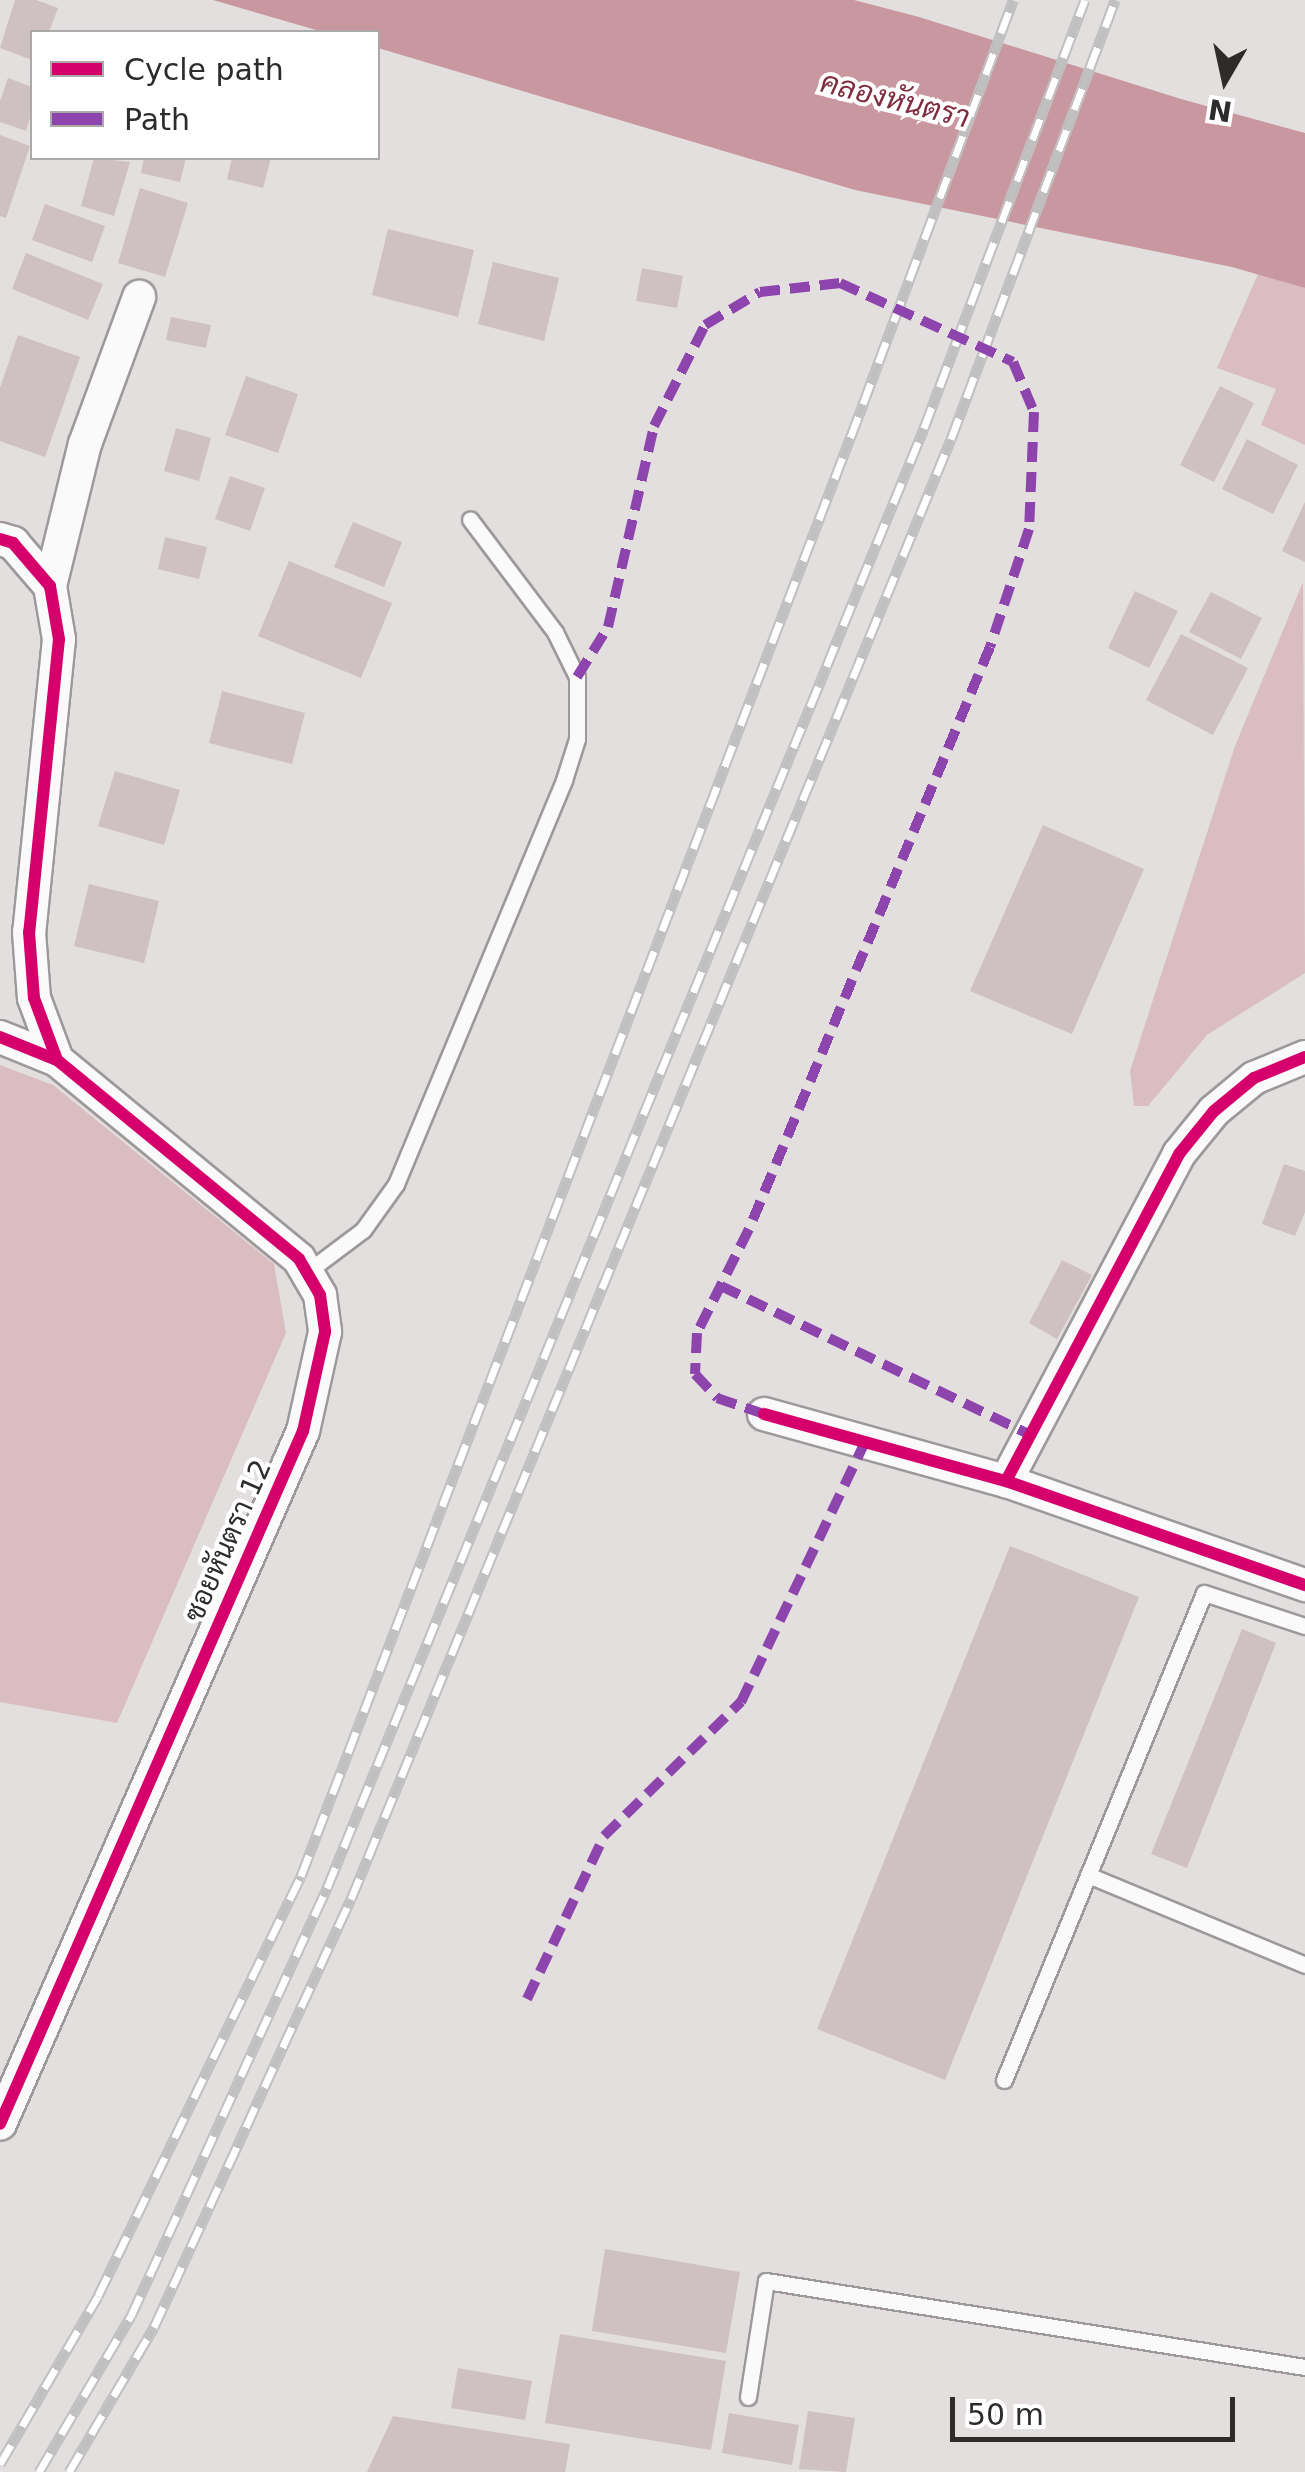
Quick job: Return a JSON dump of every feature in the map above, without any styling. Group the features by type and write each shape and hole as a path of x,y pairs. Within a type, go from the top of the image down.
{"street":[{"path":"57,1060 34,998 29,932 59,639 50,586 85,444 138,296"},
{"path":"0,539 13,542 50,586"},
{"path":"0,1037 57,1060"},
{"path":"1006,1482 1180,1154 1214,1111 1254,1078 1305,1058"},
{"name":"ซอยหันตรา 12","path":"0,2124 303,1431 325,1332 320,1295 299,1259 57,1060"},
{"path":"764,1414 1006,1482 1305,1585"}],"lane":[{"path":"307,1272 363,1230 396,1184 564,780 577,738 577,677 555,632 470,518"},
{"path":"1004,2080 1204,1593 1305,1626"},
{"path":"1088,1875 1305,1965"},
{"path":"748,2397 766,2280 1305,2367"}],"shaded area":[{"path":"1258,274 1305,288 1305,445 1261,425 1276,389 1217,368"},
{"path":"1303,582 1305,973 1207,1035 1148,1106 1134,1106 1130,1071 1235,746"},
{"path":"0,1065 53,1085 274,1264 286,1333 117,1723 0,1702"}],"water":[{"name":"คลองหันตรา","path":"213,0 854,0 1305,133 1305,288 1232,267 855,190 380,49 380,30 316,30"}],"building":[{"path":"15,0 36,0 58,8 50,30 30,30 30,59 0,48"},
{"path":"8,78 30,86 26,131 0,122 0,101"},
{"path":"0,135 30,146 6,218 0,216"},
{"path":"93,160 130,162 114,216 81,206"},
{"path":"144,160 186,160 180,182 141,173"},
{"path":"232,160 270,160 263,188 227,179"},
{"path":"140,188 188,203 165,277 118,263"},
{"path":"45,204 105,226 92,262 32,240"},
{"path":"388,229 474,250 458,317 372,295"},
{"path":"26,253 103,284 88,320 12,289"},
{"path":"493,262 559,278 544,341 478,324"},
{"path":"642,268 683,276 677,308 636,301"},
{"path":"171,317 211,325 206,348 166,340"},
{"path":"18,335 80,357 45,457 0,441 0,388"},
{"path":"246,376 298,394 278,453 225,435"},
{"path":"1220,386 1254,403 1214,482 1180,465"},
{"path":"176,428 211,438 199,481 164,471"},
{"path":"1247,439 1298,465 1273,514 1222,489"},
{"path":"230,476 265,488 250,531 215,519"},
{"path":"1305,502 1305,562 1282,551"},
{"path":"353,522 402,542 384,587 334,567"},
{"path":"165,537 207,547 199,579 158,569"},
{"path":"289,561 392,603 361,678 258,636"},
{"path":"1135,591 1178,611 1149,668 1108,648"},
{"path":"1211,592 1262,618 1241,659 1189,632"},
{"path":"1181,634 1248,668 1213,735 1146,700"},
{"path":"222,691 305,713 292,764 209,743"},
{"path":"115,771 180,790 164,845 98,826"},
{"path":"1043,825 1144,869 1072,1034 970,991"},
{"path":"89,884 159,901 144,963 74,946"},
{"path":"1284,1164 1305,1171 1305,1212 1295,1236 1262,1224"},
{"path":"1062,1260 1092,1275 1057,1339 1029,1323"},
{"path":"1010,1546 1139,1597 945,2080 817,2029"},
{"path":"1242,1629 1276,1643 1187,1868 1151,1854"},
{"path":"605,2249 740,2272 726,2353 592,2331"},
{"path":"560,2334 726,2361 711,2450 545,2423"},
{"path":"458,2368 532,2381 525,2420 451,2408"},
{"path":"808,2411 855,2418 846,2472 799,2469"},
{"path":"729,2413 799,2425 792,2465 722,2453"},
{"path":"393,2416 570,2444 565,2472 367,2472"}],"railway":[{"path":"0,2464 98,2296 301,1876 863,404 1013,0"},
{"path":"39,2472 131,2316 327,1888 924,428 1085,0"},
{"path":"69,2472 154,2327 351,1899 951,439 1115,0"}],"marked path":[{"path":"577,677 608,627 654,426 705,325 760,292 840,283 1013,362 1034,412 1029,529 990,647 749,1229 697,1333 695,1374 717,1398 764,1414"},
{"path":"721,1286 1030,1435"},
{"path":"527,1999 604,1836 741,1702 865,1442"}],"cycle path":[{"path":"0,539 13,543 50,586 59,639 29,932 34,998 57,1060"},
{"path":"0,1037 57,1060 299,1259 320,1295 325,1332 303,1431 0,2124"},
{"path":"1006,1481 1179,1154 1214,1111 1254,1078 1305,1057"},
{"path":"764,1414 1006,1481 1305,1585"}]}
